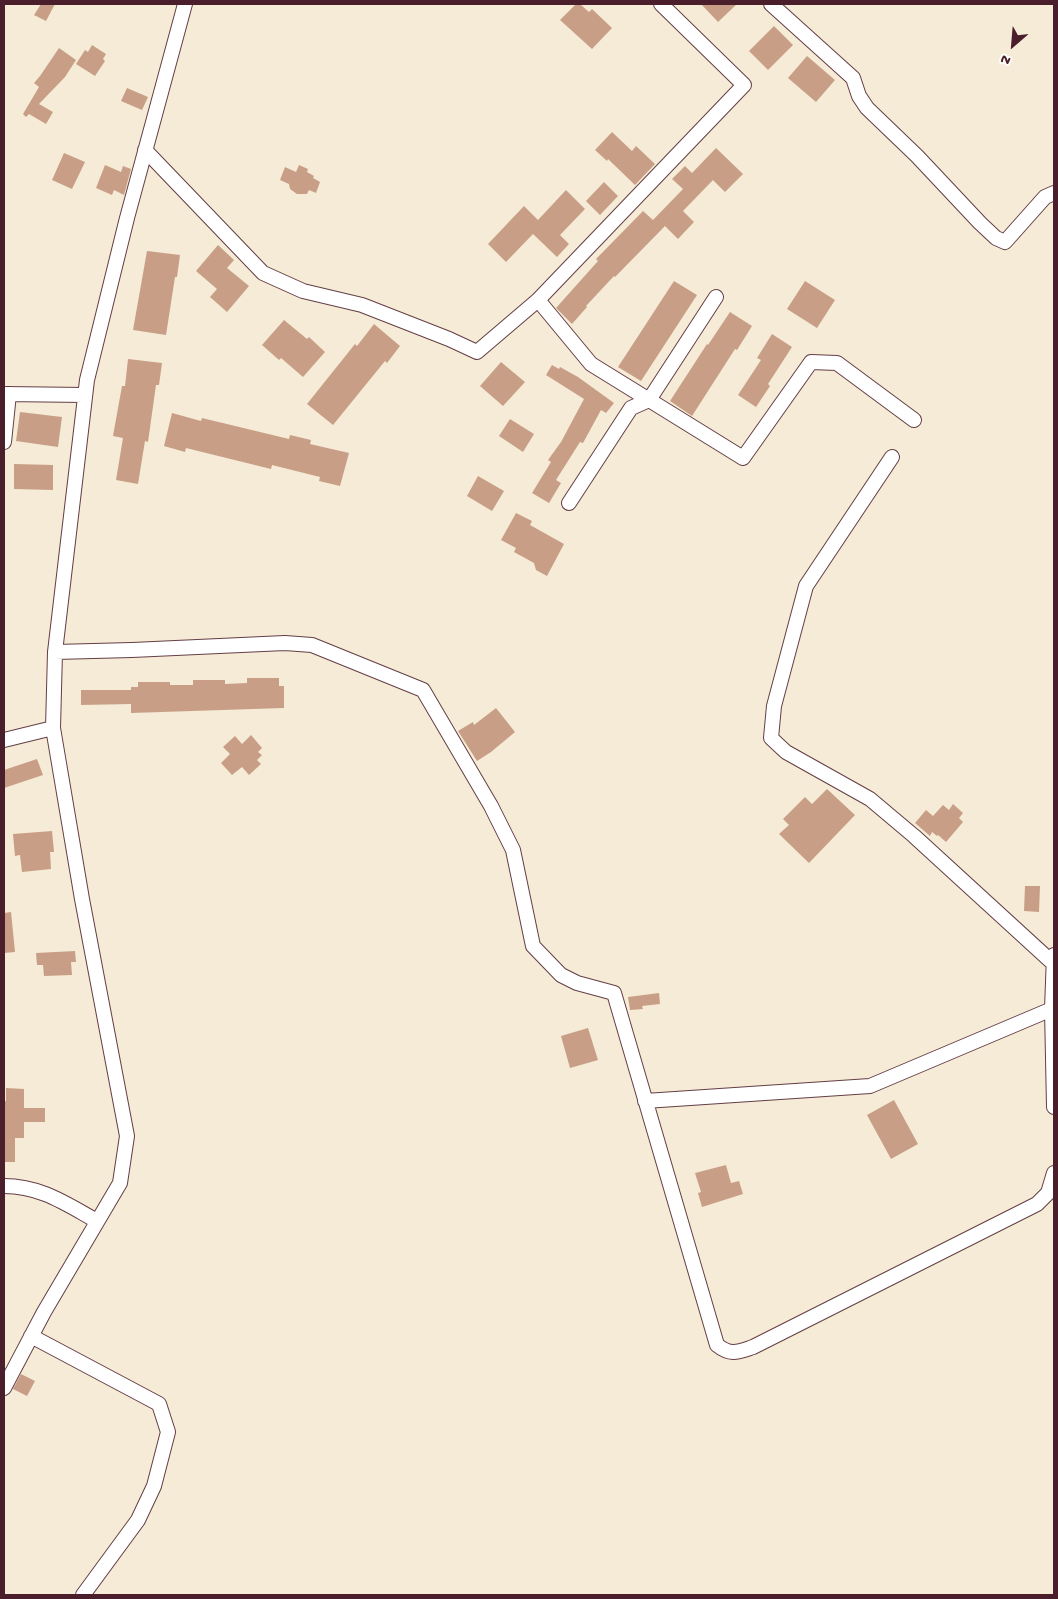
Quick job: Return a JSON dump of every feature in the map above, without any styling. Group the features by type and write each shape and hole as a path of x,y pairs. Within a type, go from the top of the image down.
{"street":[{"path":"4,1388 31,1336 120,1183 127,1136 82,899 53,728 55,652 85,395 127,218 185,4"},
{"path":"145,150 263,274 303,291 362,305 477,352 538,300 744,85 661,4"},
{"path":"771,4 853,78 859,96 867,108 917,156 996,238 1005,242 1045,197 1054,193"},
{"path":"569,503 631,408 649,400 716,297"},
{"path":"538,300 591,364 743,458 811,362 836,363 914,420"},
{"path":"4,442 6,394 85,395"},
{"path":"892,457 806,586 774,706 771,738 786,752 870,799 914,836 1054,964"},
{"path":"55,652 285,644 312,645 423,690 491,806 513,850 533,946 561,975 577,983 614,993 717,1345 724,1351 737,1353 753,1347 1037,1204 1048,1193 1054,1173"},
{"path":"4,740 53,728"},
{"path":"1054,952 1052,1009 1054,1107"},
{"path":"645,1101 870,1086 1052,1009"},
{"path":"4,1186 21,1186 48,1194 97,1221"},
{"path":"31,1336 160,1404 168,1432 154,1486 138,1520 84,1595"}],"building":[{"path":"41,4 55,4 46,21 34,15"},
{"path":"576,4 580,4 589,12 592,9 612,28 592,49 560,20"},
{"path":"701,4 737,4 718,22"},
{"path":"774,26 793,45 768,70 749,51"},
{"path":"92,45 106,54 103,59 105,61 95,76 76,64 85,50 88,52"},
{"path":"59,48 76,60 65,77 39,104 53,112 46,124 29,114 26,117 23,114 39,87 34,83"},
{"path":"807,56 835,80 816,102 788,78"},
{"path":"127,88 148,97 142,110 121,101"},
{"path":"612,132 632,151 636,146 655,164 635,185 608,159 607,161 595,150"},
{"path":"716,148 743,174 725,192 713,180 683,211 694,222 678,239 665,226 614,276 572,324 556,308 598,261 596,259 643,211 653,220 683,189 672,179 685,166 692,173"},
{"path":"64,153 85,162 72,189 52,180"},
{"path":"105,165 121,172 123,166 131,169 124,195 114,190 112,195 96,188"},
{"path":"299,165 308,169 307,172 320,182 316,193 309,190 307,194 297,194 290,189 289,184 280,180 285,167 296,172"},
{"path":"604,182 618,196 600,215 586,201"},
{"path":"566,190 585,209 560,235 569,244 557,257 533,234 506,262 488,244 524,206 538,220"},
{"path":"218,245 234,260 227,268 249,286 227,312 210,297 217,289 196,271"},
{"path":"147,251 180,255 166,335 133,330"},
{"path":"674,281 697,295 641,381 618,367"},
{"path":"805,281 835,300 817,328 787,309"},
{"path":"730,312 752,326 692,416 670,401"},
{"path":"284,320 307,339 309,337 325,352 303,377 262,345"},
{"path":"374,324 400,346 387,363 385,361 333,425 307,404 355,344 357,346"},
{"path":"772,334 792,347 768,384 770,386 756,407 738,395 761,360 757,358"},
{"path":"128,359 162,363 159,385 156,385 148,442 145,441 138,484 116,480 123,438 113,436 122,386 125,386"},
{"path":"501,362 525,382 503,406 480,386"},
{"path":"552,365 559,369 560,367 578,377 614,403 606,413 601,410 583,443 580,442 556,480 561,483 549,503 532,493 551,462 548,460 561,442 584,399 546,375"},
{"path":"20,412 62,417 58,447 16,441"},
{"path":"172,413 201,421 202,418 289,439 290,435 311,440 310,444 349,453 340,486 319,481 320,477 272,465 271,469 186,448 185,452 164,446"},
{"path":"510,419 534,434 523,452 499,436"},
{"path":"14,464 53,465 53,490 14,489"},
{"path":"478,476 504,491 492,511 467,496"},
{"path":"516,513 532,521 530,525 564,544 547,576 536,570 534,563 514,552 516,548 501,540"},
{"path":"247,678 279,678 279,686 284,686 284,708 131,713 131,704 81,705 81,690 131,690 131,687 138,687 138,682 170,682 170,685 193,685 193,680 225,680 225,684 247,683"},
{"path":"496,708 515,732 477,761 458,731 473,722 474,725"},
{"path":"251,735 262,748 258,752 262,755 257,760 261,764 249,775 242,767 232,775 221,763 230,754 223,747 235,736 242,744"},
{"path":"37,759 43,775 4,788 4,770"},
{"path":"827,789 855,815 809,863 779,834 789,825 783,819 805,797 812,804"},
{"path":"953,804 963,813 959,818 963,822 946,842 932,832 930,836 915,823 926,810 933,816 943,805 949,810"},
{"path":"52,831 54,852 50,852 51,869 22,872 20,855 15,856 13,834"},
{"path":"1025,886 1040,886 1039,912 1024,911"},
{"path":"11,912 15,952 4,953 4,913"},
{"path":"75,951 76,962 71,962 72,975 44,976 43,965 37,965 36,953"},
{"path":"659,993 660,1004 642,1006 643,1009 630,1010 628,997"},
{"path":"588,1028 598,1060 570,1068 561,1036"},
{"path":"6,1088 24,1089 24,1108 45,1108 45,1122 24,1122 24,1138 15,1138 15,1162 4,1162 4,1101 6,1101"},
{"path":"894,1100 918,1144 891,1159 867,1115"},
{"path":"726,1165 731,1183 739,1181 743,1194 702,1207 698,1193 701,1192 695,1173"},
{"path":"21,1374 35,1381 27,1396 13,1389"}]}
